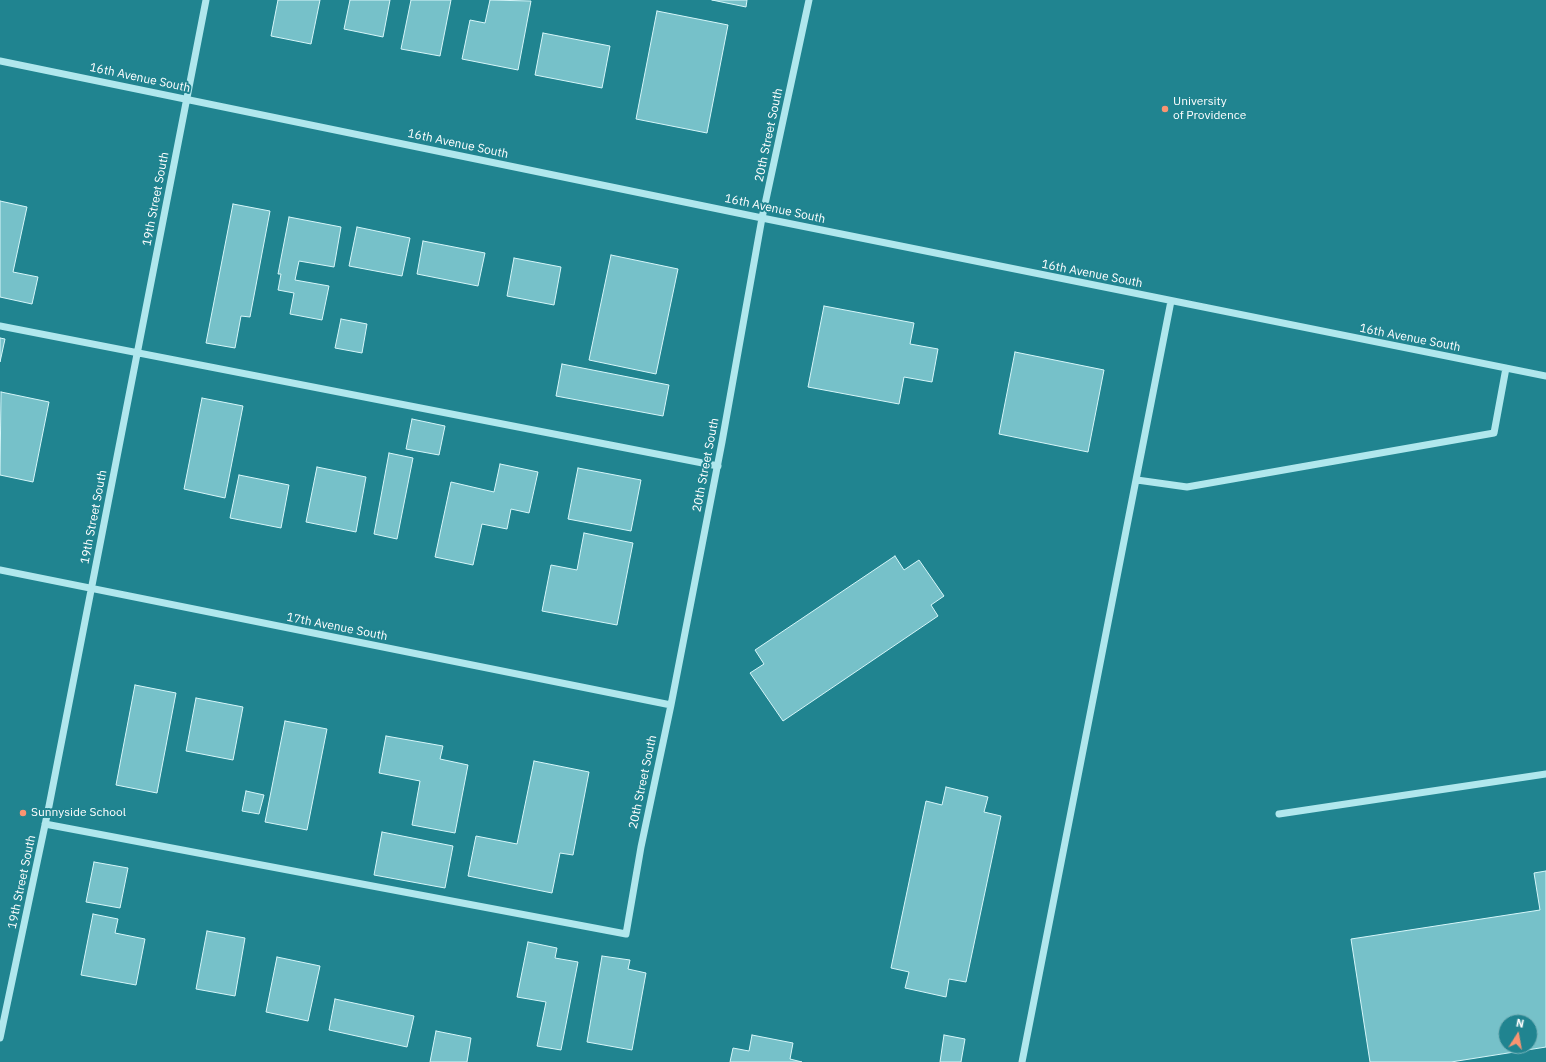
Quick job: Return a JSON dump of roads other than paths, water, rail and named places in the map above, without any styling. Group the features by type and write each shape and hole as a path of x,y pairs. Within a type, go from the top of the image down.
{"street":[{"name":"19th Street South","path":"0,1038 45,824 206,0"},
{"name":"20th Street South","path":"45,824 626,934 641,847 671,705 718,466 762,218 809,0"},
{"name":"16th Avenue South","path":"0,61 762,218 1546,376"},
{"path":"1022,1062 1171,301"},
{"path":"0,326 718,466"},
{"path":"1136,480 1187,487 1494,433 1506,368"},
{"name":"17th Avenue South","path":"0,570 671,705"},
{"path":"1279,814 1546,774"}],"place":[{"name":"University of Providence","path":"1165,109"},
{"name":"Sunnyside School","path":"23,813"}]}
